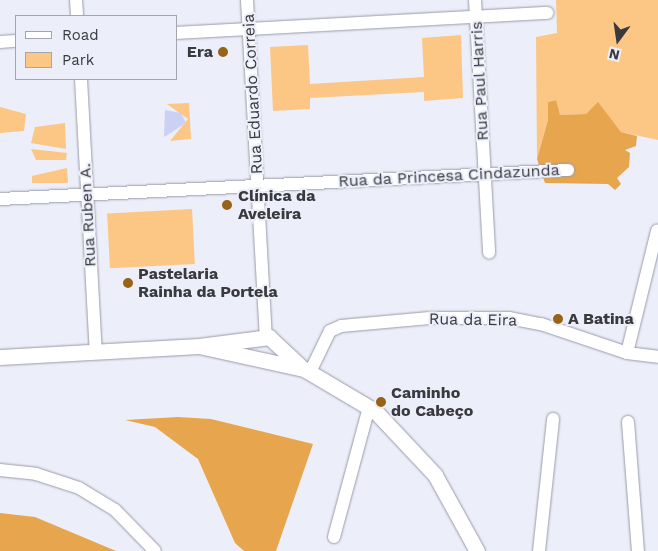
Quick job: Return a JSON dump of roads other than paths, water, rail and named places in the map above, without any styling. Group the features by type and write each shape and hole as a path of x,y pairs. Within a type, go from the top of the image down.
{"street":[{"path":"76,0 77,15"},
{"name":"Rua Eduardo Correia","path":"247,0 267,348"},
{"name":"Rua Paul Harris","path":"475,0 490,253"},
{"path":"178,33 548,13"},
{"path":"0,42 15,42"},
{"name":"Rua Ruben A.","path":"80,80 96,352"},
{"name":"Rua da Princesa Cindazunda","path":"0,199 568,170"},
{"path":"627,353 657,231"},
{"name":"Rua da Eira","path":"307,370 330,331 341,326 430,318 525,321 627,353 658,357"},
{"path":"0,357 199,346 267,348 369,407 435,475 477,551"},
{"path":"334,537 369,407"},
{"path":"539,551 554,419"},
{"path":"628,422 638,551"},
{"path":"0,470 36,474 79,488 115,510 155,551"}],"water":[{"path":"165,110 181,113 186,123 164,137"}],"place":[{"name":"Era","path":"223,52"},
{"name":"Clínica da Aveleira","path":"227,205"},
{"name":"Pastelaria Rainha da Portela","path":"128,283"},
{"name":"A Batina","path":"558,319"},
{"name":"Caminho do Cabeço","path":"381,402"}]}
